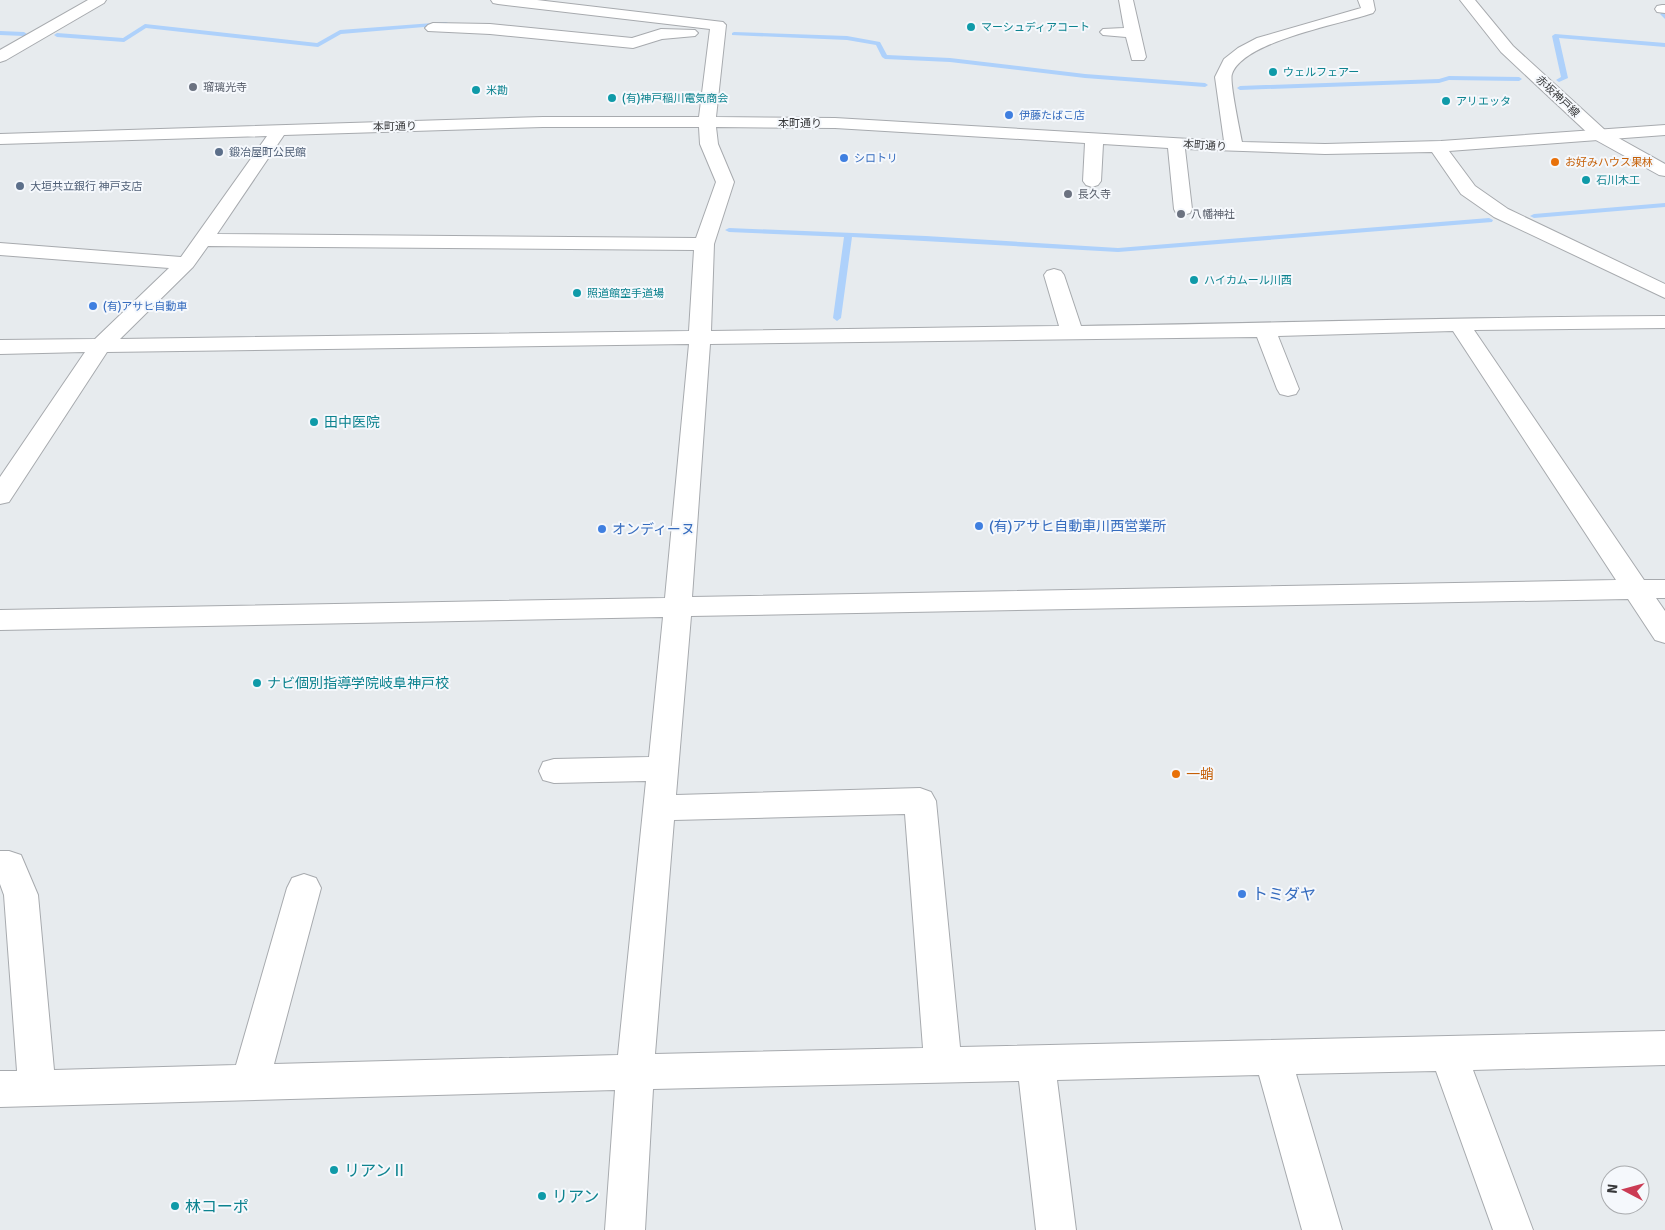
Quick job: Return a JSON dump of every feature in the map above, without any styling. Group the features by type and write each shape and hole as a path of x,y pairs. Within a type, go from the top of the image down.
{"street":[{"path":"0,57 99,0"},
{"path":"498,0 718,24 707,122 709,144 725,182 704,244 700,337 678,606 635,1072 625,1230"},
{"path":"628,15 643,0"},
{"path":"1126,0 1138,57"},
{"path":"1234,147 1223,75 1229,60 1252,45 1354,16 1368,10 1368,3 1365,0"},
{"name":"赤坂神戸線","path":"1467,0 1507,49 1600,135 1665,171"},
{"path":"433,28 490,29 633,43 661,34 716,33"},
{"path":"1108,32 1133,33"},
{"name":"本町通り","path":"0,139 543,122 707,122 845,124 1176,144 1325,149 1437,146 1665,130"},
{"path":"0,496 100,346 186,263 204,240 280,129"},
{"path":"1092,180 1094,139"},
{"path":"1176,144 1183,209"},
{"path":"1437,146 1468,190 1501,213 1665,292"},
{"path":"204,240 704,244"},
{"path":"0,249 186,263"},
{"path":"1054,275 1072,332"},
{"path":"0,347 1265,330 1459,324 1663,324"},
{"path":"1459,324 1665,634"},
{"path":"1265,330 1288,389"},
{"path":"0,620 405,614 678,606 1665,589"},
{"path":"554,771 663,769"},
{"path":"659,808 920,801 943,1064"},
{"path":"0,865 9,865 21,895 37,1089"},
{"path":"250,1082 304,888"},
{"path":"0,1089 943,1064 1665,1048"},
{"path":"1448,1053 1513,1230"},
{"path":"1273,1057 1322,1230"},
{"path":"1036,1063 1056,1230"}],"waterway":[{"path":"57,35 124,40 145,26 318,45 340,32 446,24"},
{"path":"0,33 24,34"},
{"path":"734,34 847,38 878,43 885,57 950,60 1085,76 1205,85"},
{"path":"1559,80 1565,78 1555,36 1665,45"},
{"path":"1240,88 1439,81 1449,78 1519,79"},
{"path":"1534,216 1665,205"},
{"path":"729,230 926,238 1118,250 1489,220"},
{"path":"837,318 848,235"}],"place":[{"name":"マーシュディアコート","path":"971,27"},
{"name":"ウェルフェアー","path":"1273,72"},
{"name":"瑠璃光寺","path":"193,87"},
{"name":"米勘","path":"476,90"},
{"name":"(有)神戸稲川電気商会","path":"612,98"},
{"name":"アリエッタ","path":"1446,101"},
{"name":"伊藤たばこ店","path":"1009,115"},
{"name":"鍛冶屋町公民館","path":"219,152"},
{"name":"シロトリ","path":"844,158"},
{"name":"お好みハウス果林","path":"1555,162"},
{"name":"石川木工","path":"1586,180"},
{"name":"大垣共立銀行 神戸支店","path":"20,186"},
{"name":"長久寺","path":"1068,194"},
{"name":"八幡神社","path":"1181,214"},
{"name":"ハイカムール川西","path":"1194,280"},
{"name":"照道館空手道場","path":"577,293"},
{"name":"(有)アサヒ自動車","path":"93,306"},
{"name":"田中医院","path":"314,422"},
{"name":"(有)アサヒ自動車川西営業所","path":"979,526"},
{"name":"オンディーヌ","path":"602,529"},
{"name":"ナビ個別指導学院岐阜神戸校","path":"257,683"},
{"name":"一蛸","path":"1176,774"},
{"name":"トミダヤ","path":"1242,894"},
{"name":"リアンⅡ","path":"334,1170"},
{"name":"リアン","path":"542,1196"},
{"name":"林コーポ","path":"175,1206"}]}
